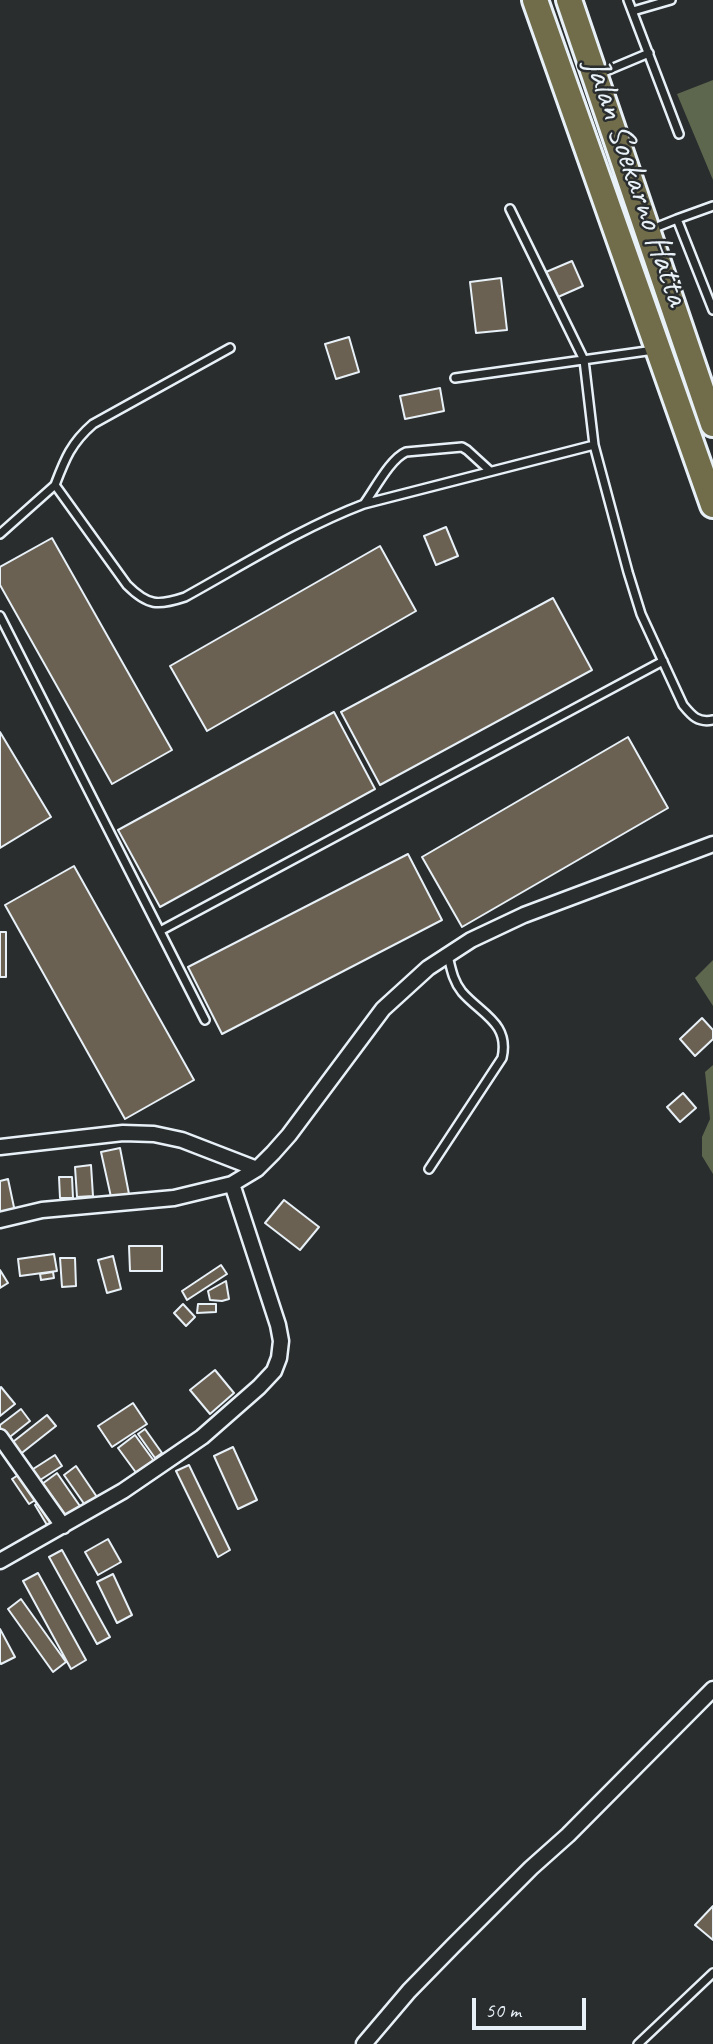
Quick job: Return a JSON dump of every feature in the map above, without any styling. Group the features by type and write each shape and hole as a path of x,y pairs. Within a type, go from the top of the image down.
{"highway":[{"name":"Jalan Soekarno Hatta","path":"535,0 713,505"},
{"name":"Jalan Soekarno Hatta","path":"569,0 713,424"}],"street":[{"path":"0,1220 43,1210 174,1198 232,1184 257,1169 289,1135 383,1009 428,968 471,940 524,915 709,848"},
{"path":"0,1147 123,1133 154,1134 182,1140 257,1169"},
{"path":"0,1561 123,1491 202,1437 274,1371 281,1341 278,1325 232,1184"},
{"path":"0,1437 63,1526"},
{"path":"365,2044 452,1947 713,1689"}],"lane":[{"path":"628,0 679,134"},
{"path":"633,12 671,0"},
{"path":"595,76 649,53"},
{"path":"648,230 713,206"},
{"path":"510,209 584,360 594,445 641,614 683,705 698,720 713,720"},
{"path":"677,219 713,310"},
{"path":"0,534 55,485 68,452 80,435 93,424 230,348"},
{"path":"455,378 658,349"},
{"path":"55,485 127,585 140,598 154,603 168,603 185,597 301,533 364,504 594,445"},
{"path":"364,504 402,453 462,447 490,471"},
{"path":"0,616 205,1020"},
{"path":"160,932 663,661"},
{"path":"429,1168 502,1058 504,1048 500,1030 456,984 447,955"},
{"path":"638,2044 713,1973"}],"green space":[{"path":"713,80 713,180 677,94"},
{"path":"713,960 713,1006 695,978"},
{"path":"713,1065 713,1174 702,1156 702,1137 710,1119 705,1072"}],"building":[{"path":"572,261 583,286 558,297 546,272"},
{"path":"501,278 507,330 476,333 470,282"},
{"path":"349,337 359,372 336,379 325,344"},
{"path":"440,388 444,411 405,419 400,396"},
{"path":"446,527 458,556 436,565 424,536"},
{"path":"52,538 172,750 112,784 0,585 0,567"},
{"path":"380,546 416,611 207,731 170,666"},
{"path":"553,598 592,670 380,785 341,712"},
{"path":"334,712 375,789 160,907 118,830"},
{"path":"0,732 51,817 0,848"},
{"path":"628,737 668,808 462,927 422,857"},
{"path":"408,854 442,920 222,1034 188,967"},
{"path":"74,866 194,1080 125,1119 5,905"},
{"path":"0,932 6,932 6,977 0,977"},
{"path":"702,1018 713,1030 713,1039 695,1056 680,1039"},
{"path":"683,1093 696,1108 680,1122 667,1107"},
{"path":"120,1148 129,1194 111,1197 101,1152"},
{"path":"91,1165 93,1196 77,1197 75,1167"},
{"path":"59,1177 72,1177 73,1198 60,1198"},
{"path":"8,1179 15,1212 0,1215 0,1181"},
{"path":"284,1200 319,1227 300,1250 265,1223"},
{"path":"129,1246 162,1246 162,1271 130,1271"},
{"path":"54,1254 57,1271 20,1276 18,1259"},
{"path":"113,1256 121,1289 107,1293 98,1260"},
{"path":"60,1258 75,1258 76,1286 62,1287"},
{"path":"221,1265 227,1274 187,1300 182,1291"},
{"path":"0,1270 8,1283 0,1288"},
{"path":"53,1272 54,1278 41,1280 40,1274"},
{"path":"226,1281 229,1299 210,1300 208,1291"},
{"path":"183,1304 195,1317 186,1326 174,1313"},
{"path":"198,1304 216,1304 216,1312 197,1313"},
{"path":"215,1370 234,1393 210,1414 190,1390"},
{"path":"0,1388 15,1404 0,1416"},
{"path":"133,1403 147,1424 112,1447 98,1426"},
{"path":"21,1409 30,1421 6,1440 0,1433 0,1425"},
{"path":"47,1415 56,1426 18,1456 9,1445"},
{"path":"145,1429 162,1453 155,1458 138,1434"},
{"path":"135,1435 154,1461 137,1474 118,1448"},
{"path":"233,1447 257,1500 238,1509 214,1456"},
{"path":"55,1455 62,1466 37,1482 30,1471"},
{"path":"189,1465 230,1550 218,1557 176,1471"},
{"path":"76,1466 99,1500 87,1508 64,1475"},
{"path":"23,1472 40,1497 29,1504 12,1479"},
{"path":"57,1473 82,1509 67,1520 42,1484"},
{"path":"42,1500 57,1526 50,1530 35,1505"},
{"path":"108,1539 121,1562 98,1575 85,1552"},
{"path":"62,1550 110,1637 97,1644 49,1557"},
{"path":"38,1573 86,1660 71,1669 23,1581"},
{"path":"113,1574 132,1615 117,1623 97,1582"},
{"path":"21,1599 66,1662 53,1672 8,1609"},
{"path":"0,1629 15,1657 1,1664 0,1662"},
{"path":"713,1906 713,1940 695,1925"}]}
